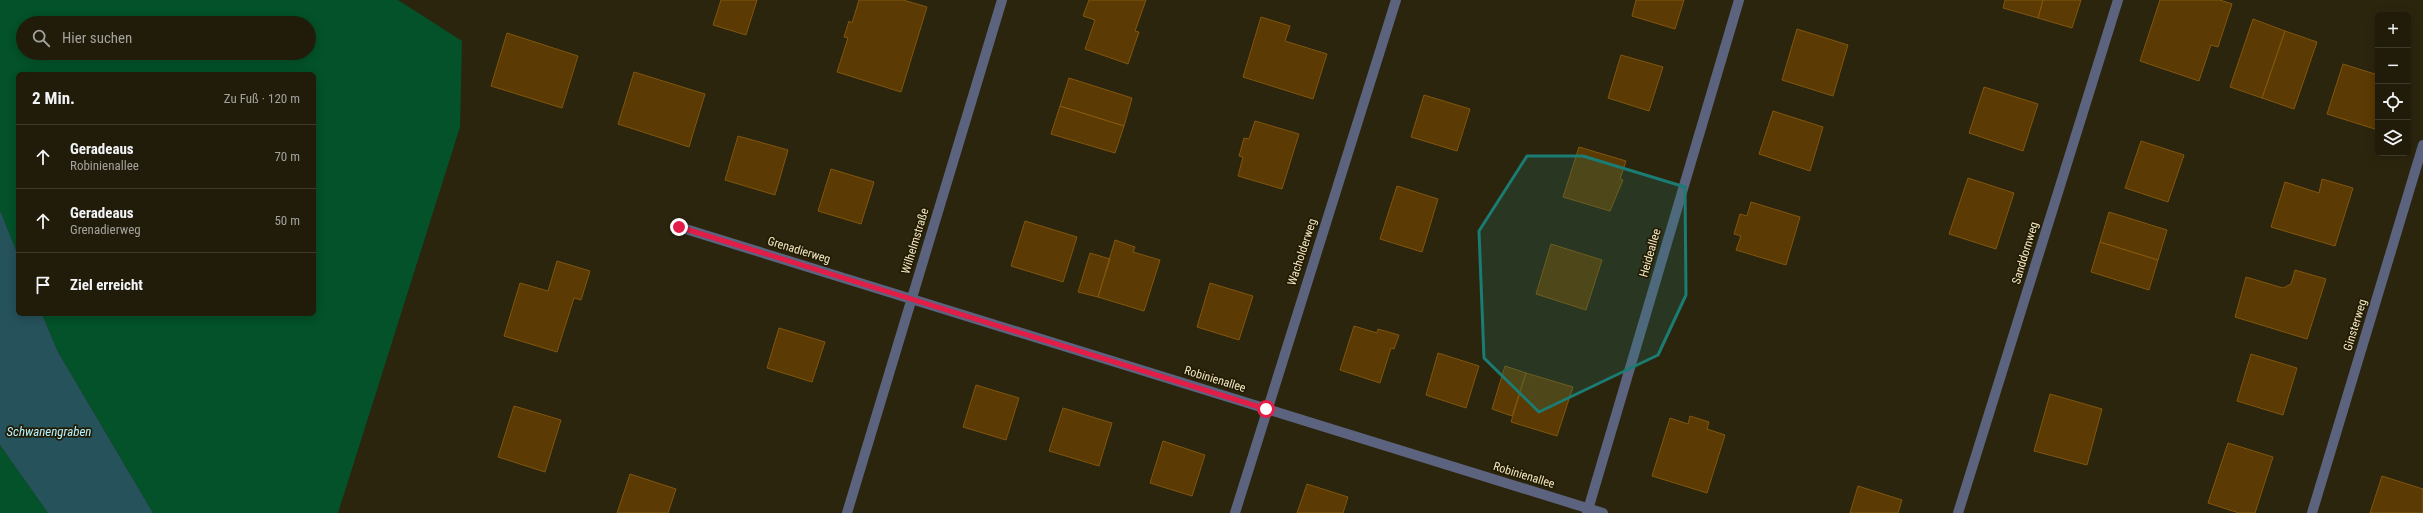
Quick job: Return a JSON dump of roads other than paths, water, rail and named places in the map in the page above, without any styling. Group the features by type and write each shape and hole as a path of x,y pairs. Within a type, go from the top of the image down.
{"street":[{"name":"Wilhelmstraße","path":"847,513 1002,0"},
{"name":"Wacholderweg","path":"1235,513 1266,409 1396,0"},
{"name":"Heideallee","path":"1588,511 1739,0"},
{"name":"Sanddornweg","path":"1958,513 2118,0"},
{"name":"Ginsterweg","path":"2312,513 2423,145"},
{"name":"Grenadierweg","path":"679,227 911,299"},
{"name":"Robinienallee","path":"911,299 1588,511 1602,513"}],"water":[{"name":"Schwanengraben","path":"0,210 16,250 16,316 43,316 58,352 153,513 48,513 0,445"}]}
